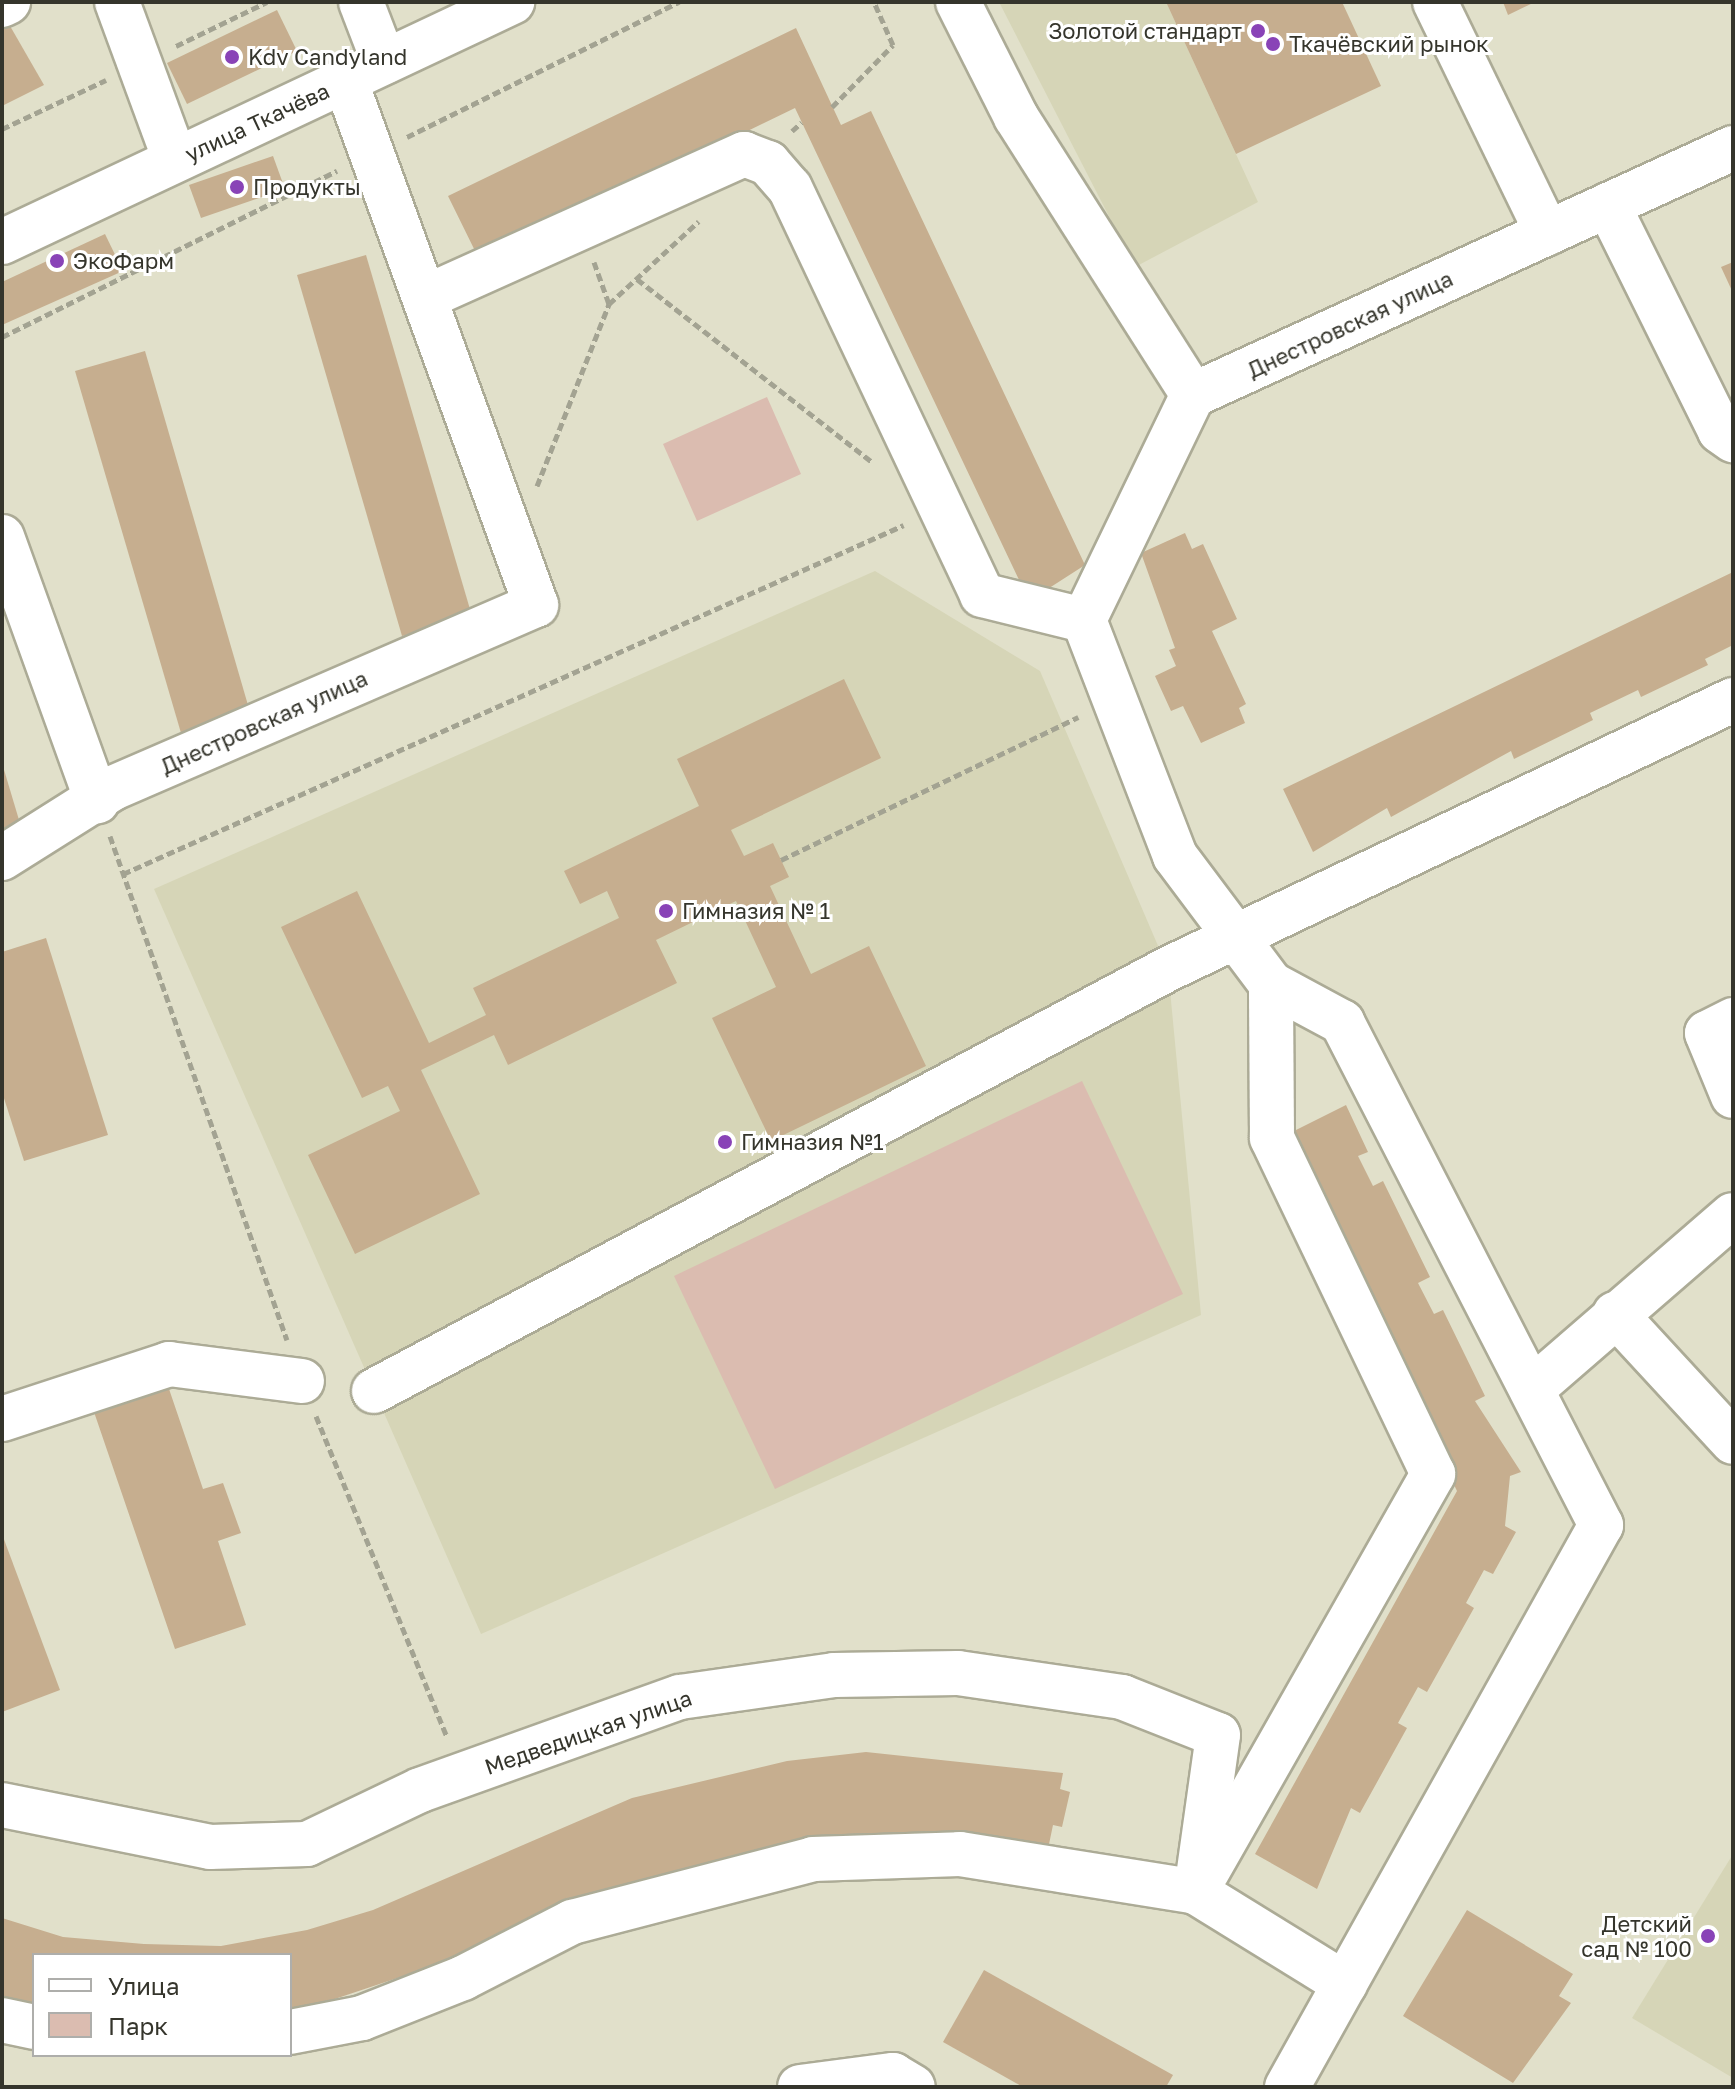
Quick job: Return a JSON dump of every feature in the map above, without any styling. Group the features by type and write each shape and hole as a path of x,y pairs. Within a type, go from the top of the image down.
{"street":[{"path":"2,5 8,2"},
{"path":"117,2 175,160"},
{"path":"361,2 384,62"},
{"name":"улица Ткачёва","path":"2,242 512,2"},
{"path":"958,2 1016,117 1193,395 1084,620 1175,856 1241,935 1271,984 1342,1022 1601,1525 1287,2087"},
{"path":"1435,2 1547,233"},
{"path":"345,80 514,543"},
{"name":"Днестровская улица","path":"1193,395 1733,148"},
{"path":"426,297 744,154 763,161 790,188 988,601 1084,620"},
{"path":"1608,205 1720,431 1733,440"},
{"path":"2,537 97,801"},
{"name":"Днестровская улица","path":"2,858 97,801 536,605 514,543"},
{"path":"374,1391 1241,935 1733,700"},
{"path":"1196,1892 1433,1474 1272,1138 1271,984"},
{"path":"1733,1020 1707,1033 1733,1096"},
{"path":"1533,1388 1733,1215"},
{"path":"1615,1314 1733,1442"},
{"path":"2,1419 169,1364 302,1381"},
{"name":"Медведицкая улица","path":"2,1805 210,1847 307,1844 463,1776 680,1697 757,1683 958,1673 1122,1697 1218,1735 1196,1892"},
{"path":"292,2032 362,2018 463,1978 572,1922 813,1859 960,1854 1196,1892 1345,1984"},
{"path":"2,2020 32,2027"},
{"path":"800,2087 893,2075 913,2087"}],"path":[{"path":"832,107 893,45 874,2"},
{"path":"514,543 609,304 706,214"},
{"path":"637,279 875,465"},
{"path":"123,874 945,507"},
{"path":"781,860 1116,701"},
{"path":"97,801 302,1381 463,1776"}],"shaded area":[{"path":"999,2 1166,2 1258,202 1135,267"},
{"name":"Гимназия №1","path":"875,571 1040,671 1168,969 1201,1315 481,1634 154,889"},
{"name":"Детский сад № 100","path":"1733,1854 1733,2078 1632,2018"}],"green space":[{"path":"767,397 801,474 697,521 663,444"},
{"path":"1082,1081 1183,1294 775,1489 674,1276"}],"building":[{"name":"Ткачёвский рынок","path":"1166,2 1342,2 1381,86 1236,154"},
{"path":"1503,2 1535,2 1508,15"},
{"name":"Kdv Candyland","path":"277,10 297,51 187,104 167,63"},
{"path":"2,12 44,85 2,106"},
{"path":"796,28 841,125 871,111 1085,565 1029,601 795,108 480,261 448,196"},
{"name":"Продукты","path":"273,156 285,189 201,218 189,185"},
{"path":"105,234 123,271 2,325 2,282"},
{"path":"366,255 472,616 402,636 297,275"},
{"path":"1733,262 1733,293 1721,267"},
{"path":"145,351 250,712 181,733 75,371"},
{"path":"1185,533 1192,549 1203,544 1237,619 1212,631 1246,704 1239,708 1245,723 1201,743 1183,706 1171,711 1155,676 1176,666 1169,650 1175,648 1141,553"},
{"path":"1733,572 1733,645 1705,659 1708,665 1641,697 1638,690 1590,713 1593,720 1514,759 1511,751 1391,817 1387,808 1313,852 1283,789"},
{"name":"Гимназия № 1","path":"844,679 881,758 731,830 744,856 773,843 789,877 770,886 811,974 869,946 926,1066 771,1141 712,1018 776,987 736,901 656,940 677,983 508,1065 494,1035 421,1070 480,1194 355,1254 308,1155 400,1111 388,1086 362,1098 281,927 357,891 429,1043 486,1015 473,988 619,918 607,891 580,904 564,871 699,806 677,759"},
{"path":"2,763 22,830 2,836"},
{"path":"46,938 108,1135 24,1161 2,1092 2,952"},
{"path":"1346,1105 1368,1152 1358,1156 1373,1186 1383,1181 1430,1277 1418,1283 1434,1314 1443,1310 1485,1396 1475,1401 1521,1472 1510,1476 1505,1526 1516,1532 1493,1574 1484,1570 1466,1603 1474,1608 1427,1692 1418,1687 1398,1723 1407,1728 1360,1813 1351,1808 1317,1889 1255,1854 1457,1491 1284,1136"},
{"path":"168,1386 203,1489 223,1483 241,1533 218,1541 246,1625 175,1649 94,1412"},
{"path":"2,1534 60,1690 2,1712"},
{"path":"866,1752 1063,1773 1060,1789 1070,1792 1062,1827 1053,1825 1048,1849 925,1837 475,1952 292,2013 292,1953 32,1953 32,2010 2,2002 2,1918 63,1937 144,1944 221,1946 307,1930 373,1910 632,1798 787,1761"},
{"path":"1467,1910 1573,1974 1559,1996 1571,2003 1513,2083 1403,2016"},
{"path":"984,1970 1173,2075 1166,2087 1023,2087 943,2042"}],"place":[{"name":"Золотой стандарт","path":"1258,31"},
{"name":"Ткачёвский рынок","path":"1273,44"},
{"name":"Kdv Candyland","path":"232,57"},
{"name":"Продукты","path":"237,187"},
{"name":"ЭкоФарм","path":"57,261"},
{"name":"Гимназия № 1","path":"666,911"},
{"name":"Гимназия №1","path":"725,1142"},
{"name":"Детский сад № 100","path":"1708,1936"}]}
